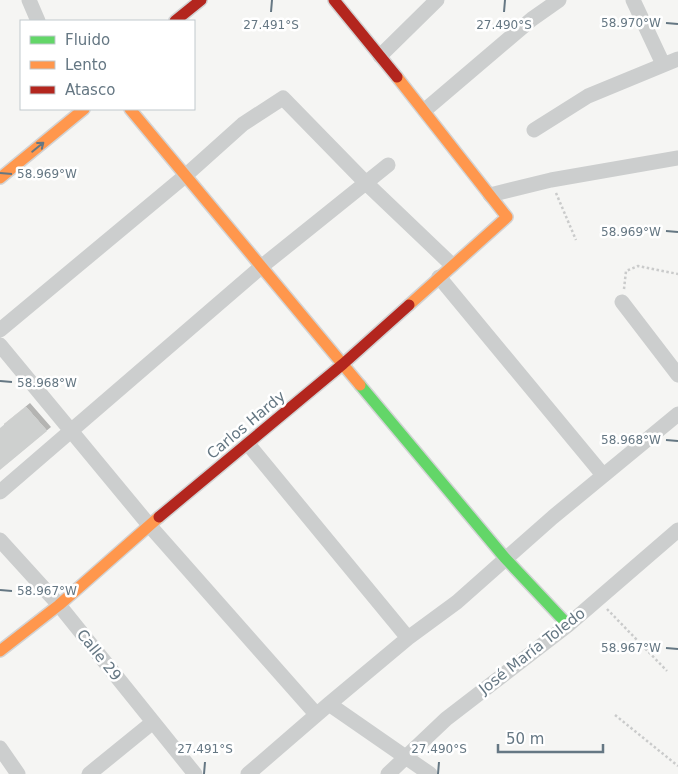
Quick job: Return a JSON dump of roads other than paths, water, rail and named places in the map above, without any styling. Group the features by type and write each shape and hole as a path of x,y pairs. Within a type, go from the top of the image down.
{"street":[{"path":"29,0 38,20"},
{"path":"176,20 201,0"},
{"path":"188,20 212,0"},
{"path":"334,0 425,110 490,195 551,180 678,158"},
{"path":"380,56 437,0"},
{"path":"425,110 532,19 559,0"},
{"path":"633,0 663,64"},
{"path":"534,130 588,96 678,59"},
{"path":"0,330 185,176 243,124 283,98 365,182 452,265"},
{"path":"0,164 66,110"},
{"path":"0,178 83,110"},
{"path":"131,110 505,558 568,625"},
{"path":"0,492 261,268 388,165"},
{"name":"Carlos Hardy","path":"0,651 59,605 149,525 343,364 507,217 490,195"},
{"path":"439,277 603,475"},
{"path":"622,302 678,375"},
{"path":"0,345 149,525 316,714"},
{"path":"248,774 316,714 408,638 457,602 505,558 678,414"},
{"path":"248,444 408,638"},
{"name":"José María Toledo","path":"388,774 446,719 568,625 678,530"},
{"name":"Calle 29","path":"0,540 59,605 195,774"},
{"path":"328,704 430,774"},
{"path":"89,774 153,722"},
{"path":"0,748 18,774"}]}
